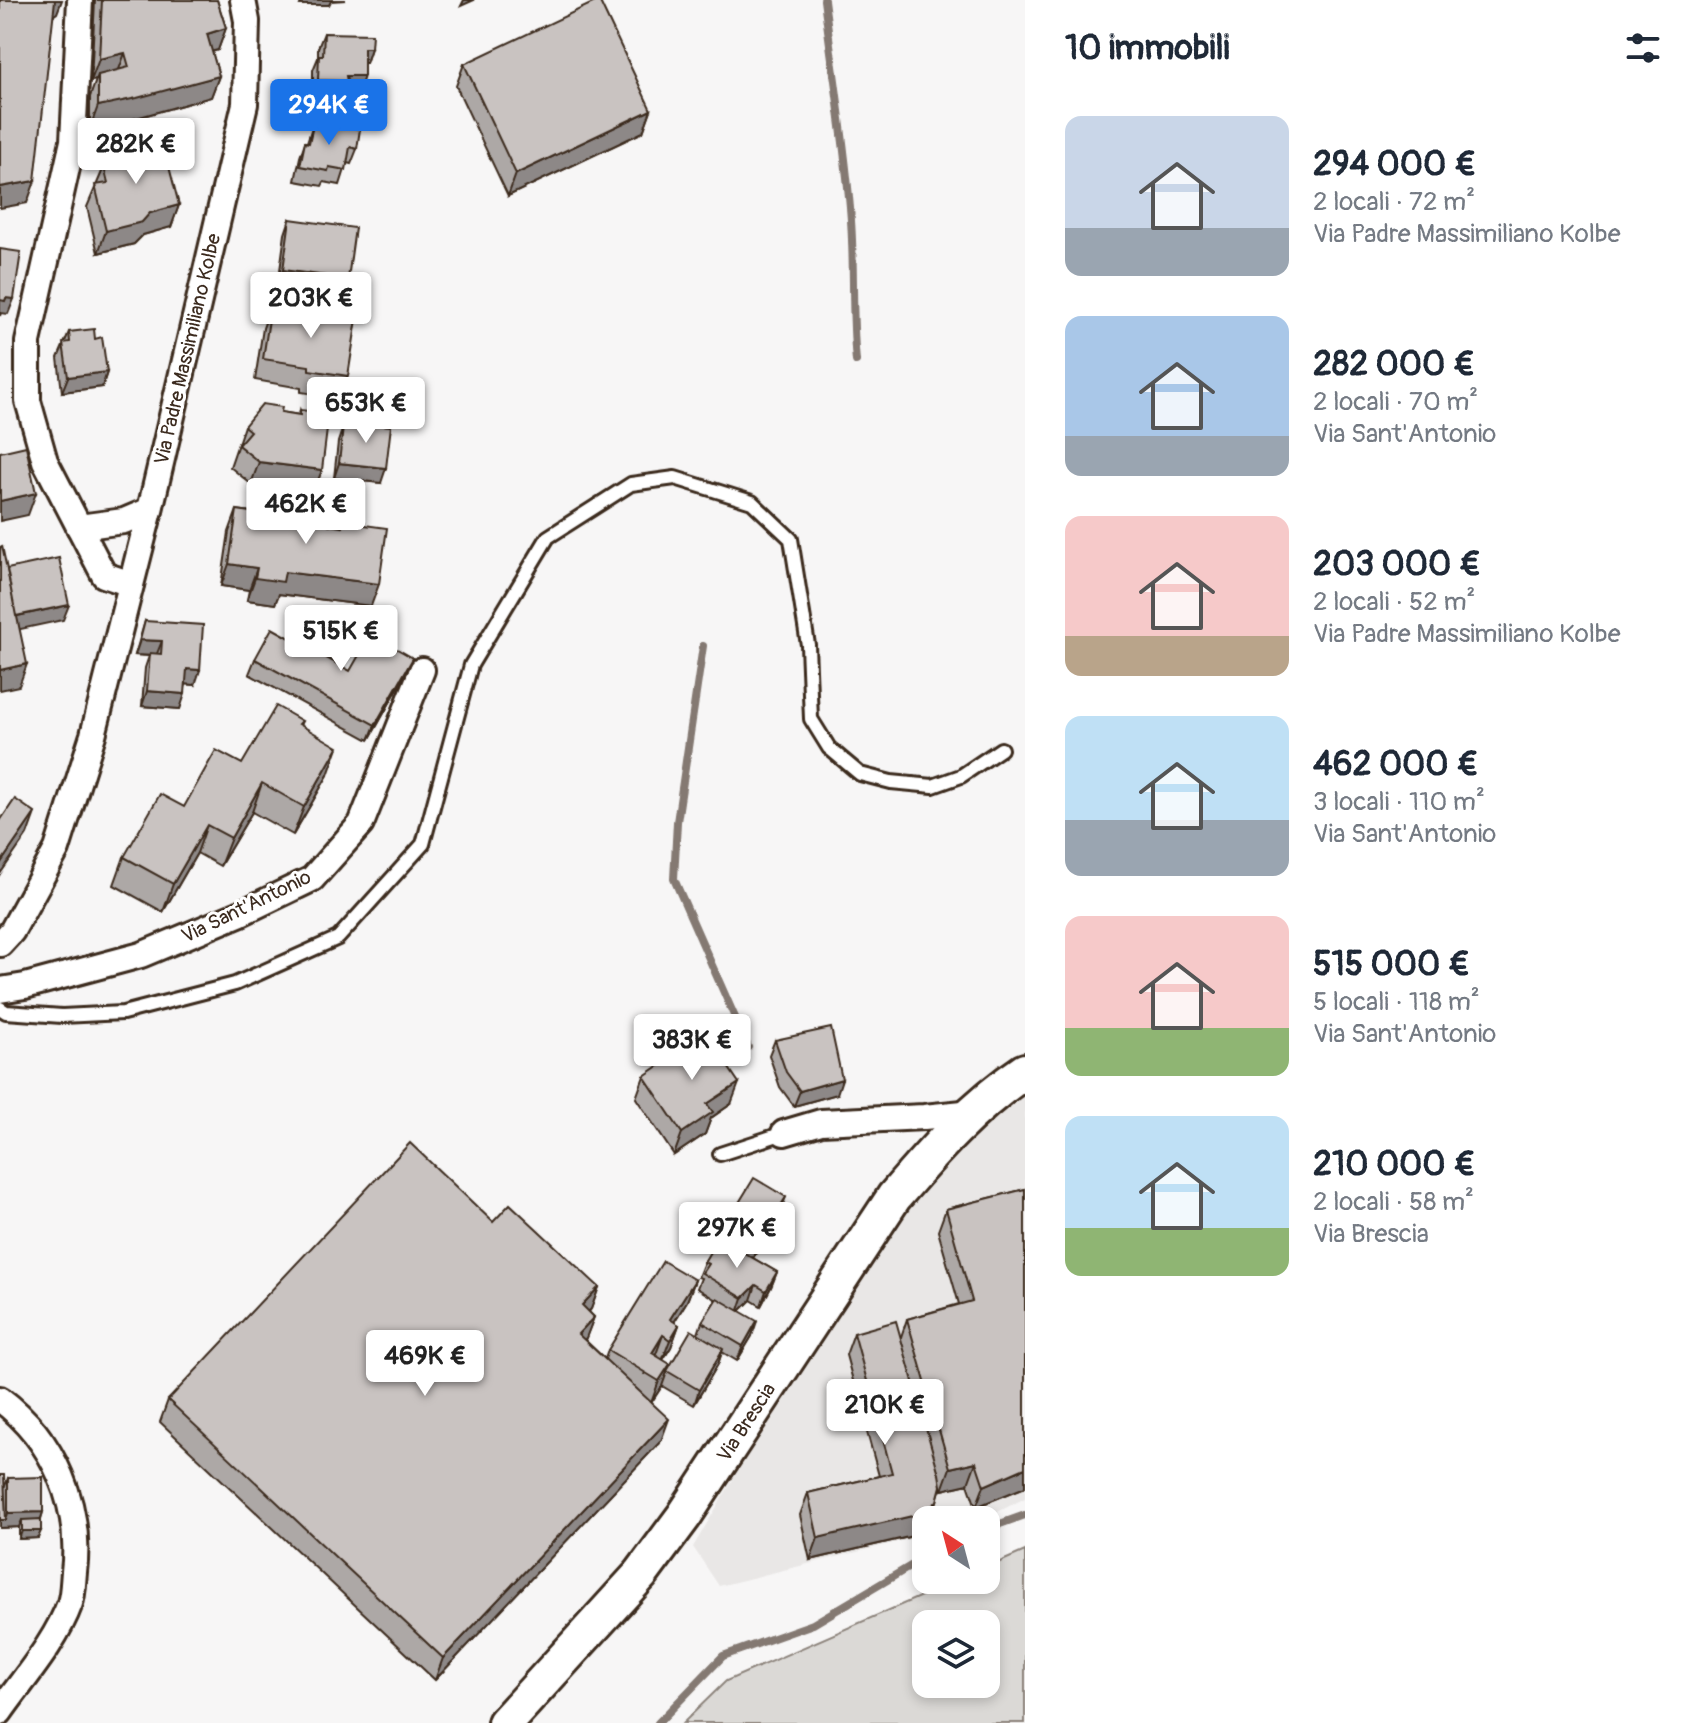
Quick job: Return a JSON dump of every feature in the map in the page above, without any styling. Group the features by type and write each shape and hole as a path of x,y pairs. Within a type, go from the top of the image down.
{"main road":[{"name":"Via Brescia","path":"505,1723 641,1574 684,1516 894,1197 932,1152 973,1112 1025,1071"}],"street":[{"path":"80,0 73,141 28,342 28,401 45,461 104,575 131,584"},
{"name":"Via Padre Massimiliano Kolbe","path":"150,510 245,104 247,21 243,0"},
{"path":"79,527 124,521 150,510"},
{"path":"0,944 12,931 57,849 93,735 150,510"},
{"name":"Via Sant'Antonio","path":"0,990 141,955 312,879 361,824 422,670"},
{"path":"784,1133 821,1122 973,1112"},
{"path":"0,1399 12,1408 49,1450 71,1501 78,1544 71,1602 47,1646 0,1712"}],"lane":[{"path":"0,1008 6,1012 62,1016 123,1013 235,984 338,938 423,844 471,665 548,537 631,484 675,478 752,502 791,539 808,645 811,719 829,748 860,774 891,782 933,786 961,776 1001,749"},
{"path":"720,1154 784,1133"}],"shaded area":[{"path":"1025,1091 1025,1498 1000,1511 1000,1506 912,1506 912,1538 719,1586 693,1547 803,1361 933,1174"},
{"path":"1025,1551 1025,1723 683,1723 726,1681 926,1594 1000,1594 1000,1562"}],"building":[{"path":"0,0 55,0 35,181 0,187"},
{"path":"102,0 217,0 226,28 207,34 219,76 98,106 98,75 129,67 125,53 99,59"},
{"path":"599,0 651,110 516,174 464,64"},
{"path":"324,33 372,34 371,48 364,48 364,76 346,76 347,81 318,80"},
{"path":"314,121 360,129 357,149 350,147 346,170 329,167 328,171 300,166"},
{"path":"158,140 162,160 167,159 179,205 150,213 142,222 106,231 95,185 108,183 104,167 114,150"},
{"path":"290,219 355,228 348,279 283,270"},
{"path":"0,249 21,252 14,299 6,298 5,301 0,300"},
{"path":"271,306 357,319 348,376 263,359"},
{"path":"94,329 95,339 102,337 107,372 68,377 63,343 70,342 69,332"},
{"path":"262,404 282,407 281,412 300,415 300,410 329,413 322,470 259,462 238,445 250,431 244,426"},
{"path":"356,422 391,426 386,468 339,463 343,427 356,429"},
{"path":"26,446 36,493 0,501 0,452"},
{"path":"264,501 292,505 290,522 306,524 307,516 330,519 329,525 342,527 343,522 387,528 379,584 285,572 283,582 255,578 257,568 229,564 237,510 263,514"},
{"path":"0,547 27,664 0,670"},
{"path":"59,558 69,605 16,616 7,569"},
{"path":"145,621 203,625 200,670 187,669 185,694 147,691 150,653 161,654 162,641 140,640"},
{"path":"272,628 350,671 371,634 413,658 375,725 255,659"},
{"path":"276,706 338,747 304,807 262,783 231,838 207,825 173,884 124,857 160,794 184,807 216,750 242,764"},
{"path":"15,799 35,813 0,864 0,821"},
{"path":"831,1028 842,1079 800,1091 786,1072 775,1040"},
{"path":"706,1034 739,1083 707,1104 713,1112 682,1133 644,1076"},
{"path":"410,1143 493,1222 510,1204 599,1287 582,1305 594,1317 578,1334 669,1419 443,1658 168,1400"},
{"path":"754,1178 786,1197 758,1243 726,1224"},
{"path":"1025,1189 1025,1468 984,1486 976,1462 950,1468 907,1319 972,1301 946,1209"},
{"path":"718,1238 777,1272 766,1291 756,1285 743,1298 702,1273 708,1264 704,1262"},
{"path":"663,1261 695,1280 670,1319 679,1325 670,1340 663,1335 652,1353 670,1364 659,1381 608,1350"},
{"path":"717,1298 757,1321 743,1346 702,1322"},
{"path":"896,1321 941,1486 937,1501 932,1506 912,1506 912,1516 818,1538 808,1493 892,1473 854,1333"},
{"path":"691,1330 723,1349 699,1390 667,1371"},
{"path":"0,1475 4,1475 6,1520 0,1520"},
{"path":"43,1477 43,1512 8,1513 8,1478"},
{"path":"41,1519 41,1531 22,1531 22,1520"}],"waterway":[{"path":"824,0 850,208 856,361"},
{"path":"703,646 677,822 674,879 748,1047"},
{"path":"1000,1524 1025,1515"},
{"path":"658,1723 723,1656 813,1624 912,1565"}]}
